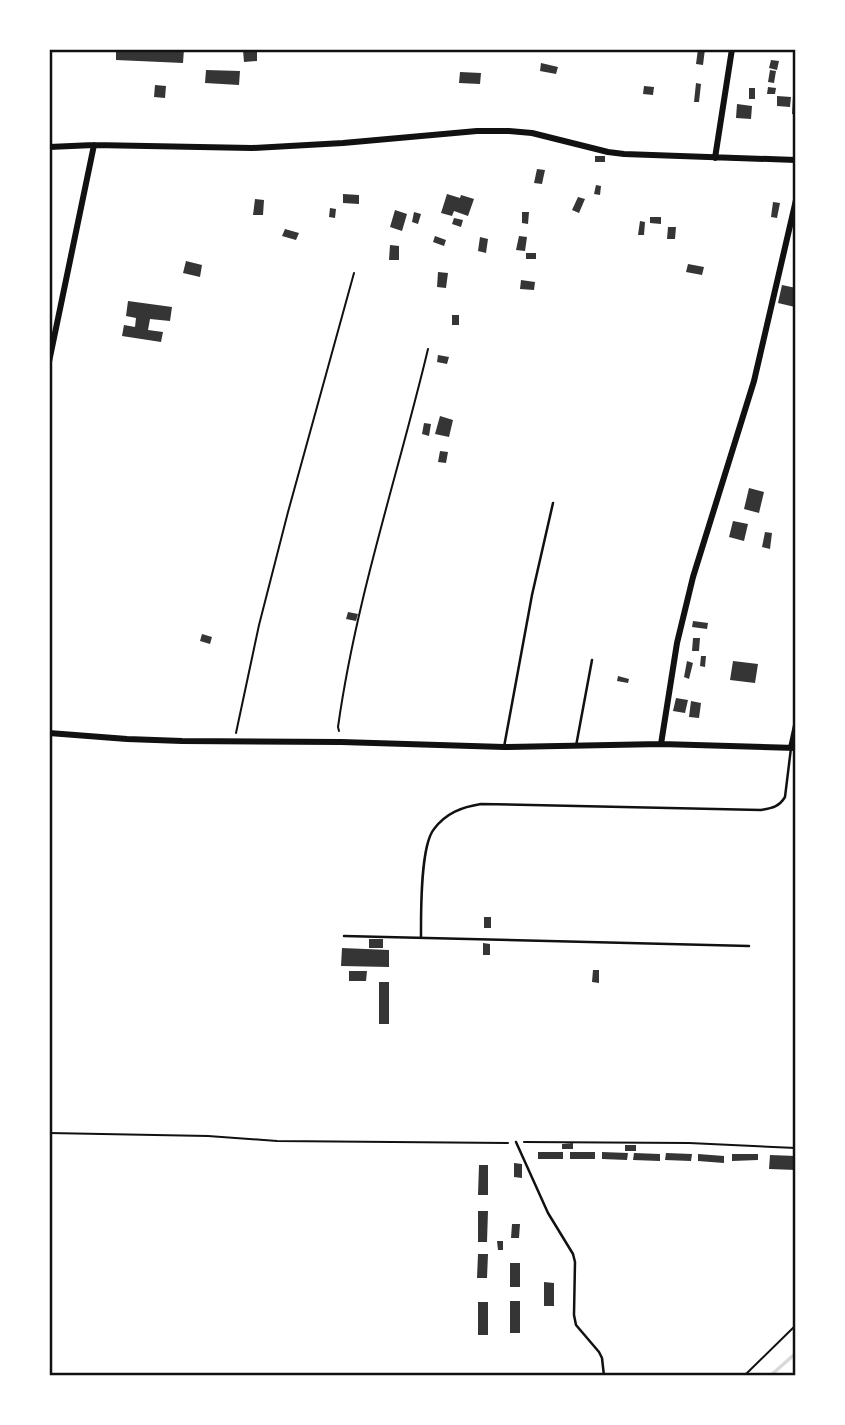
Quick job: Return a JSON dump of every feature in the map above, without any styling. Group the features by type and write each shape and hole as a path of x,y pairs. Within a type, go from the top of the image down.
{"street":[{"path":"715,158 732,49"},
{"path":"49,147 94,145 252,148 477,131 509,131 532,133 616,153 796,160"},
{"path":"49,362 94,145"},
{"path":"660,744 677,643 693,577 754,381 796,200"},
{"path":"49,733 127,739 504,747 660,744 794,748 796,724"}],"lane":[{"path":"504,747 510,703 553,503"},
{"path":"576,746 592,660"},
{"path":"421,938 421,890 432,831 450,814 465,806 481,804 761,810 782,803 794,748"},
{"path":"344,936 749,946"},
{"path":"516,1142 548,1213 573,1254 576,1325 602,1357 604,1376"}],"path":[{"path":"234,741 259,625 354,272"},
{"path":"341,742 338,727 343,689 358,614 428,349"},
{"path":"49,1133 208,1136 277,1141 545,1141 796,1148"},
{"path":"742,1376 796,1325"}],"building":[{"path":"116,49 184,49 183,63 116,60"},
{"path":"698,49 705,49 703,65 696,64"},
{"path":"243,50 257,50 257,61 244,62"},
{"path":"771,60 779,61 777,70 769,68"},
{"path":"541,63 558,67 556,74 540,71"},
{"path":"206,70 240,71 239,85 205,83"},
{"path":"770,70 776,71 774,83 768,82"},
{"path":"460,72 481,73 480,84 459,83"},
{"path":"696,83 701,84 699,102 694,102"},
{"path":"155,85 166,86 165,98 154,97"},
{"path":"644,86 654,87 653,95 643,94"},
{"path":"768,87 776,88 775,94 767,94"},
{"path":"749,88 755,88 755,99 749,99"},
{"path":"777,96 791,97 790,107 777,106"},
{"path":"793,96 796,97 796,115 792,114"},
{"path":"737,104 752,106 751,119 736,118"},
{"path":"595,156 605,156 605,162 595,162"},
{"path":"537,169 545,170 542,184 534,183"},
{"path":"596,185 601,186 600,195 594,194"},
{"path":"343,194 359,195 359,204 343,203"},
{"path":"447,194 474,199 468,216 454,211 452,216 441,213"},
{"path":"578,197 585,199 579,213 572,210"},
{"path":"255,199 264,200 263,215 253,215"},
{"path":"773,202 780,203 777,218 771,217"},
{"path":"330,208 336,209 335,218 329,217"},
{"path":"395,210 407,214 402,231 390,227"},
{"path":"414,212 421,214 418,224 412,222"},
{"path":"522,212 529,212 528,224 522,223"},
{"path":"650,217 661,217 661,224 650,223"},
{"path":"454,218 463,220 461,227 452,224"},
{"path":"640,221 645,222 644,235 638,235"},
{"path":"668,227 676,227 675,239 667,239"},
{"path":"285,229 299,233 296,240 282,236"},
{"path":"435,236 446,240 444,246 433,242"},
{"path":"519,236 527,237 525,251 516,250"},
{"path":"480,237 488,239 486,253 478,251"},
{"path":"390,245 399,246 399,260 389,260"},
{"path":"526,253 536,253 536,259 526,259"},
{"path":"186,261 202,265 200,277 183,273"},
{"path":"688,264 704,267 702,275 686,272"},
{"path":"438,272 448,273 446,288 437,287"},
{"path":"521,280 535,282 534,290 520,289"},
{"path":"782,285 796,288 795,307 778,303"},
{"path":"128,301 172,307 170,321 150,319 148,330 163,332 161,342 122,336 124,325 135,327 136,318 126,316"},
{"path":"452,315 459,315 459,325 452,325"},
{"path":"438,355 449,357 447,364 437,362"},
{"path":"440,416 453,420 449,437 435,434"},
{"path":"424,423 431,424 429,436 422,434"},
{"path":"440,451 448,452 446,463 438,462"},
{"path":"749,488 764,492 759,513 744,509"},
{"path":"733,521 748,524 744,541 729,537"},
{"path":"765,532 772,533 770,549 762,547"},
{"path":"348,612 358,614 356,621 346,619"},
{"path":"693,621 708,623 707,629 692,627"},
{"path":"202,634 212,637 210,644 200,641"},
{"path":"693,638 700,638 699,651 692,651"},
{"path":"701,656 706,656 705,667 700,666"},
{"path":"687,661 693,663 689,679 684,677"},
{"path":"733,661 758,664 755,683 730,680"},
{"path":"618,676 629,679 628,683 617,681"},
{"path":"676,698 688,700 685,713 673,711"},
{"path":"691,701 701,703 699,718 689,717"},
{"path":"484,917 491,917 491,928 484,928"},
{"path":"369,939 383,939 383,948 369,948"},
{"path":"483,943 490,944 490,955 483,955"},
{"path":"342,948 389,950 389,967 341,966"},
{"path":"593,970 599,970 599,983 592,982"},
{"path":"349,971 367,971 366,981 349,981"},
{"path":"379,982 389,982 389,1024 379,1024"},
{"path":"573,1143 573,1149 562,1149 562,1144"},
{"path":"625,1145 636,1145 636,1151 625,1151"},
{"path":"538,1152 563,1152 563,1159 538,1159"},
{"path":"570,1152 595,1152 595,1159 570,1159"},
{"path":"602,1152 628,1153 627,1160 602,1159"},
{"path":"634,1153 660,1154 660,1161 633,1160"},
{"path":"666,1153 692,1154 691,1161 665,1160"},
{"path":"698,1154 724,1156 724,1163 698,1161"},
{"path":"732,1154 758,1154 758,1160 732,1161"},
{"path":"770,1155 796,1156 796,1170 769,1169"},
{"path":"514,1163 522,1164 522,1178 514,1177"},
{"path":"479,1165 488,1165 488,1195 478,1195"},
{"path":"478,1211 488,1211 487,1242 478,1242"},
{"path":"512,1224 520,1224 519,1238 511,1238"},
{"path":"497,1241 503,1241 503,1250 498,1250"},
{"path":"478,1254 488,1254 487,1278 477,1278"},
{"path":"510,1263 520,1263 520,1287 510,1287"},
{"path":"544,1282 554,1283 554,1306 544,1306"},
{"path":"510,1301 520,1301 520,1333 510,1333"},
{"path":"478,1302 488,1302 488,1335 478,1335"}],"waterway":[{"path":"770,1376 796,1353"}]}
